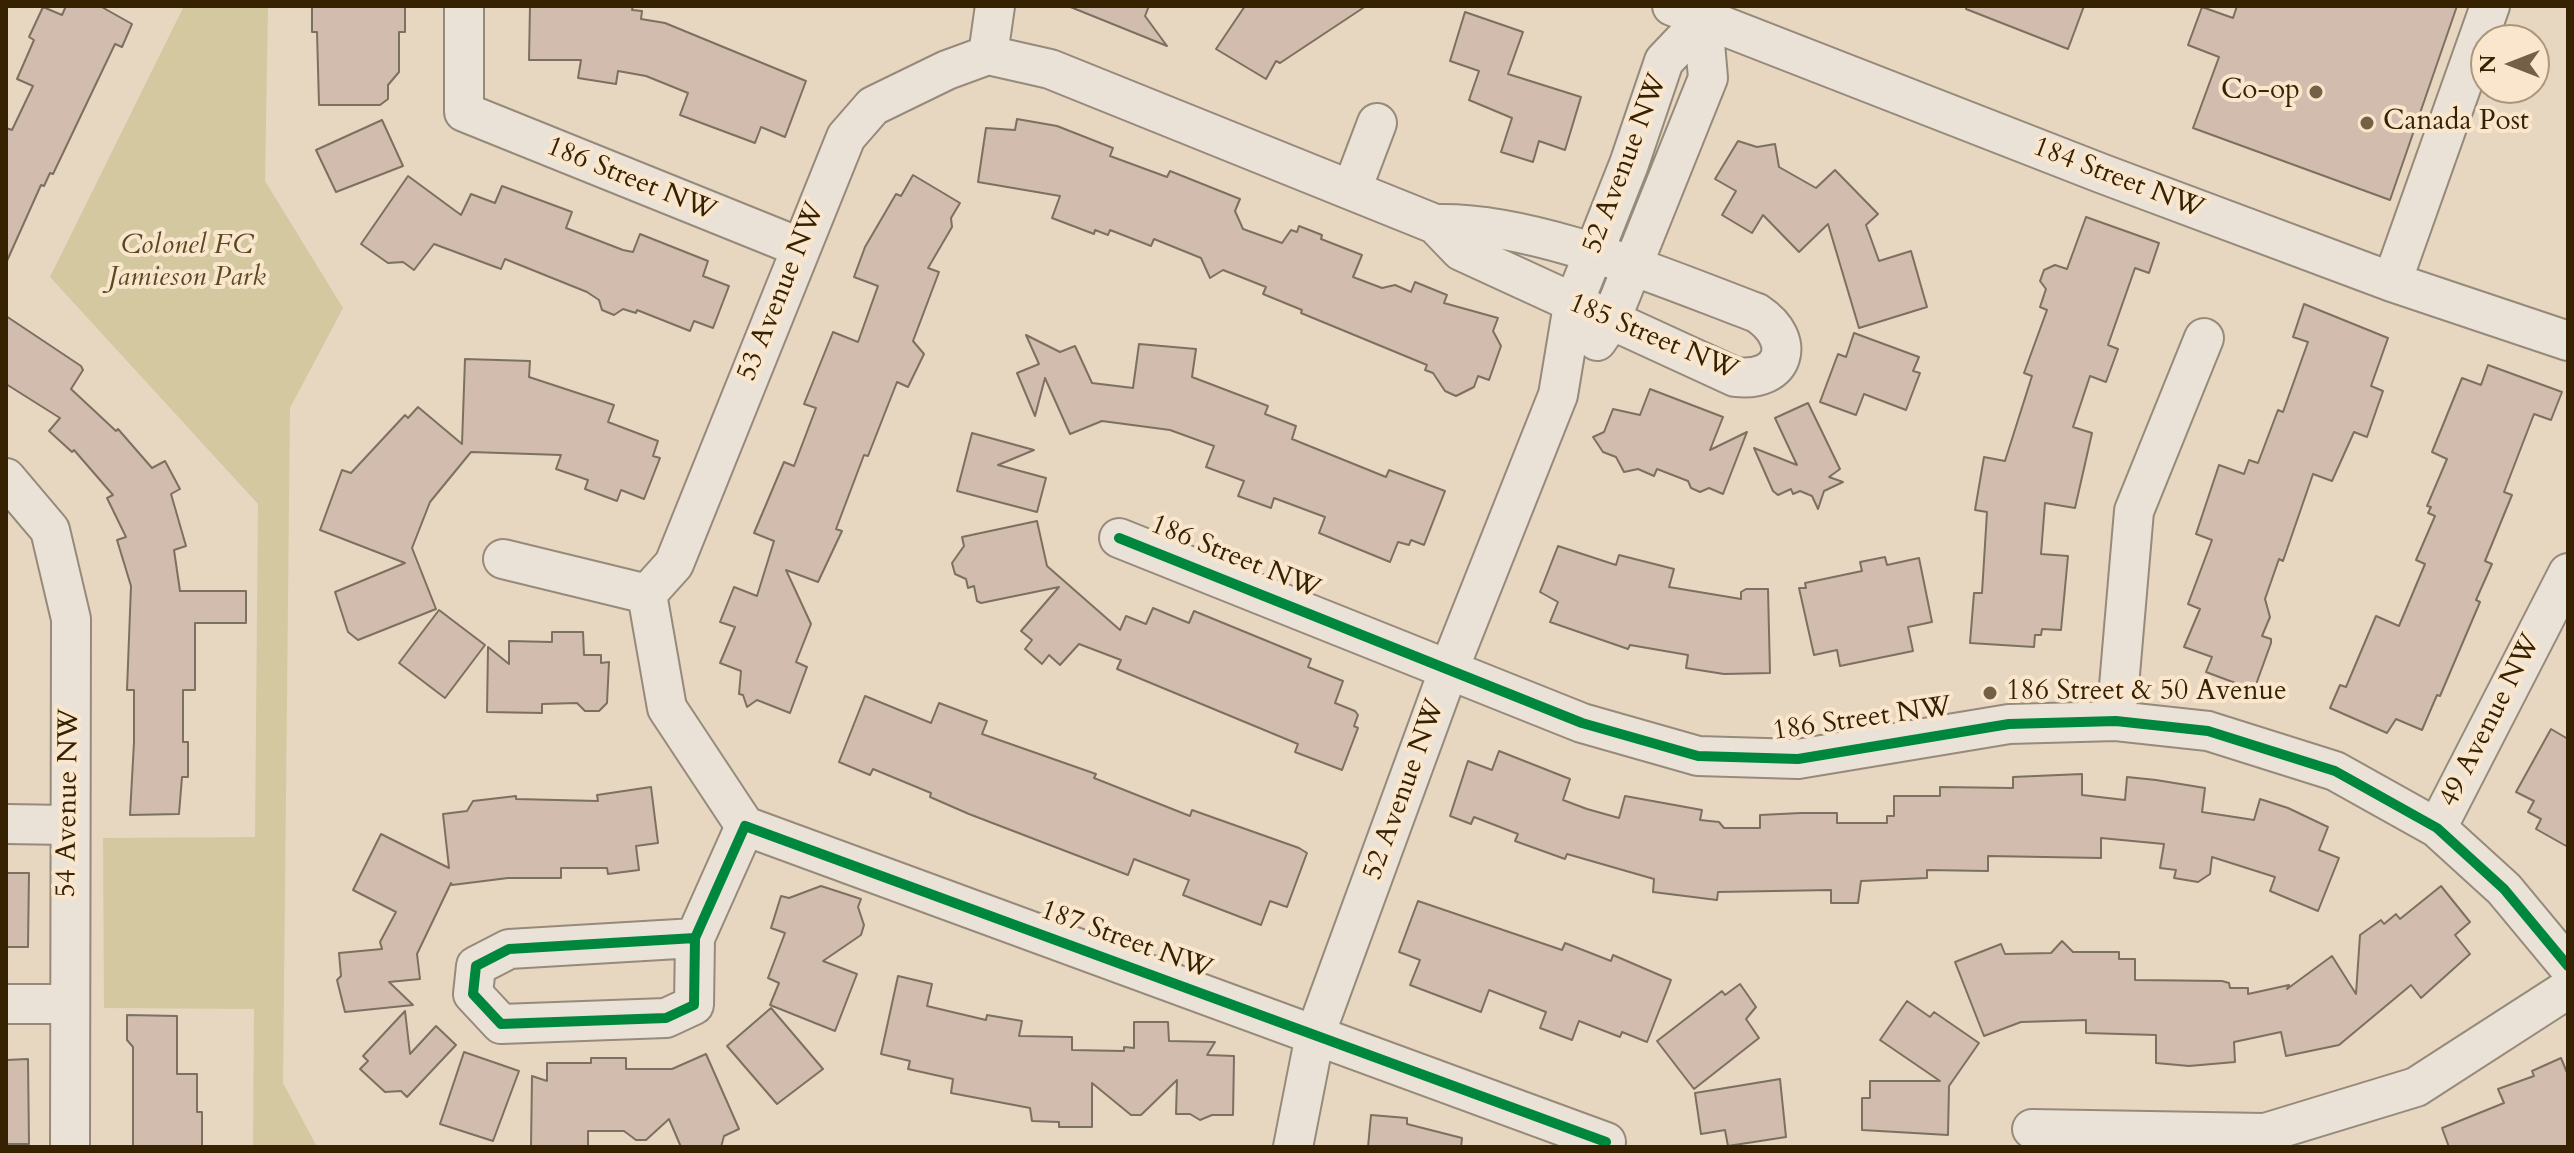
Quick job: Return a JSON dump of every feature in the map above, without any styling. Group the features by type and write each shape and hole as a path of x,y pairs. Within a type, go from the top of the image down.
{"street":[{"name":"186 Street NW","path":"464,6 464,112 799,247"},
{"path":"988,55 995,6"},
{"path":"2392,282 2490,6"},
{"name":"184 Street NW","path":"1694,11 2392,282 2568,341"},
{"name":"52 Avenue NW","path":"1293,1147 1315,1035 1449,669 1558,395 1573,305 1629,164 1664,61 1694,11"},
{"name":"52 Avenue NW","path":"1558,395 1610,322 1708,78 1694,11"},
{"name":"185 Street NW","path":"988,55 1050,69 1435,224 1461,251 1735,377 1754,379 1773,371 1781,360 1780,336 1771,322 1757,313 1592,254 1473,223 1435,224"},
{"name":"53 Avenue NW","path":"647,594 674,564 799,247 846,137 873,106 947,70 988,55"},
{"path":"1352,189 1377,123"},
{"path":"2116,721 2134,511 2204,338"},
{"name":"54 Avenue NW","path":"6,478 50,530 71,619 70,1147"},
{"name":"186 Street NW","path":"1119,538 1582,723 1698,756 1798,759 2009,724 2116,721 2208,731 2335,771 2437,828"},
{"path":"503,559 647,594 667,708 745,826 695,938 694,1005 666,1018 501,1024 473,994 476,966 509,949 695,938"},
{"name":"49 Avenue NW","path":"2568,573 2437,828 2504,889 2568,966"},
{"path":"6,824 69,825"},
{"name":"187 Street NW","path":"745,826 1606,1142"},
{"path":"2032,1129 2269,1140 2416,1087 2568,989"},
{"path":"6,1004 68,1004"}],"green space":[{"name":"Colonel FC Jamieson Park","path":"184,6 268,6 265,181 343,308 290,408 283,1083 317,1147 253,1147 254,1009 104,1008 103,838 255,837 258,504 50,277"}],"building":[{"path":"66,6 100,6 132,24 122,47 115,44 53,174 50,173 44,186 41,185 6,263 6,128 12,130 33,86 17,79 34,40 29,37 43,7 62,15"},
{"path":"312,6 405,6 405,32 399,32 399,72 388,85 388,99 380,105 319,105 317,32 312,32"},
{"path":"530,6 633,6 632,10 642,11 641,19 665,23 806,81 785,137 761,127 755,143 680,115 688,93 646,76 618,71 616,84 578,78 581,60 529,60"},
{"path":"1068,6 1149,6 1145,16 1167,46"},
{"path":"1245,6 1366,6 1280,63 1276,61 1266,79 1216,49"},
{"path":"1967,6 2084,6 2068,49 1966,9"},
{"name":"Co-op","path":"2237,6 2457,6 2390,200 2193,128 2219,57 2188,45 2202,7 2233,18"},
{"path":"1465,12 1523,32 1508,74 1581,97 1565,150 1539,141 1533,162 1501,152 1512,118 1469,100 1479,71 1450,61"},
{"path":"1017,119 1057,126 1113,148 1110,156 1167,177 1170,171 1240,199 1235,211 1243,229 1282,243 1291,230 1297,232 1299,226 1322,235 1321,239 1362,255 1353,277 1382,288 1395,285 1411,292 1415,282 1447,295 1444,303 1498,318 1493,331 1501,346 1489,380 1478,376 1474,387 1456,396 1445,391 1433,373 1425,370 1427,365 1301,313 1302,310 1263,294 1266,287 1223,270 1210,278 1201,258 1154,239 1151,246 1110,230 1108,235 1095,230 1094,234 1052,218 1060,196 978,182 986,128 1015,130"},
{"path":"382,120 403,166 336,192 316,150"},
{"path":"1738,141 1757,147 1775,144 1779,167 1816,188 1835,170 1878,214 1866,225 1879,261 1911,251 1927,307 1859,328 1828,224 1799,252 1763,215 1752,233 1722,215 1736,191 1715,179"},
{"path":"913,175 960,203 951,218 952,227 928,268 939,272 913,341 924,354 908,387 897,382 868,456 864,455 836,529 842,531 818,582 786,570 811,624 796,662 807,667 790,713 757,700 747,707 743,695 739,694 741,671 720,663 735,627 720,622 734,587 757,596 774,541 754,533 784,462 794,466 816,408 804,404 833,332 858,342 878,286 854,277 865,247 896,194 901,196"},
{"path":"408,176 461,215 471,194 495,203 502,186 572,212 566,228 623,250 633,252 640,234 708,261 703,276 729,286 713,328 694,321 690,331 637,310 636,313 623,309 614,315 602,310 599,300 587,292 505,259 501,269 434,244 414,270 403,262 388,263 361,244"},
{"path":"2086,217 2159,243 2149,273 2135,268 2108,345 2118,349 2106,382 2090,376 2073,427 2092,433 2075,508 2045,503 2041,554 2068,556 2061,630 2042,629 2041,635 2035,635 2034,647 1970,643 1974,593 1982,593 1987,512 1975,510 1984,457 2005,461 2032,376 2024,373 2047,310 2040,307 2046,289 2040,281 2044,270 2055,265 2067,269"},
{"path":"2304,304 2388,338 2371,386 2383,391 2367,437 2354,432 2332,481 2313,474 2283,561 2279,559 2265,599 2270,617 2262,636 2271,639 2271,643 2254,690 2206,672 2212,657 2184,647 2200,609 2188,604 2212,540 2196,534 2219,465 2244,474 2249,460 2258,463 2278,410 2283,412 2308,342 2293,337"},
{"path":"6,316 81,366 83,370 71,389 116,431 118,429 152,468 165,461 180,489 171,494 186,546 174,550 180,591 246,591 246,623 195,623 195,690 183,690 183,742 188,742 188,777 182,777 179,814 130,815 134,742 134,690 127,690 131,586 117,540 126,537 107,498 113,495 74,450 72,452 49,431 60,418 6,384"},
{"path":"1854,333 1919,357 1913,371 1920,373 1906,410 1864,394 1856,415 1820,402 1838,354 1846,357"},
{"path":"1026,335 1060,352 1075,346 1092,383 1133,388 1139,344 1196,349 1192,377 1268,406 1265,414 1296,426 1292,439 1386,477 1389,470 1445,491 1424,545 1411,540 1409,545 1398,542 1390,562 1319,533 1325,517 1274,498 1271,508 1238,496 1244,481 1206,467 1214,446 1170,430 1102,421 1070,434 1045,378 1035,416 1017,373 1039,364"},
{"path":"465,359 530,361 529,377 614,405 608,422 658,441 653,456 660,458 644,499 621,490 617,501 585,489 588,480 556,469 561,455 471,452 430,502 412,548 436,609 358,640 348,632 335,592 405,563 320,530 342,470 351,473 405,415 408,418 418,407 462,444"},
{"path":"2488,365 2562,392 2551,420 2534,414 2504,492 2512,495 2485,561 2492,564 2476,600 2480,602 2440,696 2437,695 2422,730 2396,719 2387,733 2330,708 2340,685 2346,687 2376,616 2399,626 2425,564 2416,560 2435,516 2428,513 2431,507 2427,506 2447,459 2432,452 2462,378 2481,385"},
{"path":"1650,389 1723,417 1710,450 1747,432 1723,494 1709,488 1700,492 1691,488 1688,481 1657,469 1654,476 1638,469 1624,472 1616,457 1603,452 1593,437 1604,432 1613,409 1640,415"},
{"path":"1808,403 1840,469 1829,477 1843,482 1824,491 1818,509 1812,496 1800,491 1793,494 1791,489 1778,495 1773,491 1754,448 1797,465 1775,418"},
{"path":"972,433 1034,450 998,465 1046,478 1037,512 957,491"},
{"path":"1037,521 1047,566 1120,630 1126,616 1146,624 1153,608 1189,623 1194,611 1311,659 1308,667 1343,681 1335,703 1355,711 1358,715 1354,726 1358,728 1342,770 1295,752 1298,744 1117,669 1121,660 1079,644 1060,665 1049,655 1042,664 1025,649 1032,640 1021,631 1059,587 981,603 977,601 974,586 968,588 966,579 955,574 952,563 964,546 962,537"},
{"path":"1558,546 1616,565 1619,555 1674,569 1669,587 1741,599 1741,592 1746,589 1768,589 1770,673 1724,674 1686,668 1688,655 1630,645 1628,649 1550,622 1558,602 1540,592"},
{"path":"1885,557 1887,565 1919,558 1932,622 1908,627 1913,651 1840,666 1837,650 1814,655 1799,588 1806,588 1805,583 1862,571 1860,562"},
{"path":"439,610 485,645 445,698 399,663"},
{"path":"552,632 583,632 584,655 601,655 601,663 609,662 607,703 599,711 585,711 577,703 542,704 542,713 487,712 488,647 509,664 509,641 552,642"},
{"path":"865,696 931,723 939,703 987,721 982,734 1096,774 1094,778 1190,816 1192,810 1299,848 1307,853 1287,907 1270,901 1261,925 1183,895 1189,880 1134,859 1128,875 969,814 930,797 931,793 873,769 870,775 839,762"},
{"path":"2551,729 2568,739 2568,847 2536,829 2541,819 2528,812 2534,801 2516,792"},
{"path":"1499,751 1570,779 1563,800 1587,809 1619,818 1625,796 1702,810 1700,820 1719,822 1724,828 1760,828 1760,815 1801,813 1837,813 1837,823 1887,823 1887,816 1894,816 1894,796 1940,796 1940,787 2013,788 2013,777 2082,774 2082,795 2125,800 2127,777 2156,780 2205,788 2202,812 2254,820 2260,799 2288,808 2328,827 2319,850 2339,858 2318,911 2270,891 2275,877 2212,857 2210,874 2198,882 2174,878 2176,870 2160,868 2164,844 2101,838 2101,858 1988,856 1988,871 1927,870 1927,878 1861,881 1858,903 1831,903 1831,890 1718,892 1717,900 1653,892 1654,879 1567,854 1565,859 1515,841 1518,834 1474,817 1471,824 1450,816 1468,761 1492,770"},
{"path":"651,787 658,843 636,846 639,870 608,874 607,868 561,868 561,878 508,878 451,883 417,954 420,979 389,982 413,1005 345,1012 337,980 341,976 339,953 382,949 380,942 396,912 353,890 381,834 449,868 443,814 467,811 473,801 516,796 516,799 598,801 597,795"},
{"path":"6,873 29,873 28,947 6,947"},
{"path":"821,886 861,899 858,907 864,925 861,935 823,961 857,974 835,1031 770,1005 779,983 768,978 785,933 771,928 781,896 789,898"},
{"path":"2441,886 2470,922 2455,935 2470,954 2421,998 2411,985 2339,1045 2286,1056 2281,1032 2234,1042 2235,1062 2189,1066 2156,1063 2156,1035 2086,1033 2086,1020 2021,1022 1984,1036 1955,962 2001,944 2005,954 2051,953 2062,941 2073,952 2119,952 2119,959 2135,959 2135,980 2222,981 2229,983 2230,988 2248,988 2248,994 2289,985 2287,989 2332,956 2356,994 2360,935 2381,920 2384,924 2396,914 2400,919"},
{"path":"1418,901 1562,950 1565,943 1611,961 1613,955 1671,980 1647,1042 1622,1032 1620,1037 1579,1021 1572,1040 1540,1028 1546,1012 1489,990 1481,1012 1410,985 1420,960 1399,952"},
{"path":"898,976 932,984 927,1006 986,1020 987,1015 1022,1021 1019,1036 1072,1037 1072,1050 1124,1051 1124,1047 1134,1048 1134,1022 1168,1022 1169,1041 1215,1042 1207,1055 1234,1056 1233,1115 1212,1115 1200,1120 1190,1114 1176,1114 1177,1080 1141,1115 1131,1115 1092,1083 1092,1127 1059,1127 1059,1122 1032,1121 1030,1108 951,1093 953,1079 908,1069 910,1061 881,1054"},
{"path":"1740,984 1756,1007 1746,1019 1759,1038 1694,1089 1657,1041 1722,991 1725,995"},
{"path":"1907,1001 1930,1017 1934,1012 1979,1043 1949,1086 1948,1135 1862,1130 1862,1098 1870,1098 1870,1081 1940,1081 1880,1040"},
{"path":"771,1008 823,1069 777,1104 727,1046"},
{"path":"405,1011 410,1054 436,1026 456,1045 407,1097 401,1091 385,1092 360,1069 368,1061 363,1056"},
{"path":"127,1015 177,1016 177,1074 197,1074 197,1112 202,1112 202,1146 133,1146 133,1047 127,1040"},
{"path":"464,1052 519,1071 493,1141 440,1124"},
{"path":"706,1054 739,1129 724,1136 721,1147 681,1147 669,1119 646,1140 636,1140 624,1131 588,1131 588,1147 531,1147 532,1076 547,1081 547,1063 591,1063 591,1058 626,1058 626,1069 672,1069"},
{"path":"2561,1058 2568,1075 2568,1147 2449,1147 2442,1128 2504,1103 2498,1089 2534,1076 2532,1071"},
{"path":"28,1059 29,1144 6,1144 6,1060"},
{"path":"1780,1079 1786,1137 1728,1146 1725,1130 1701,1134 1695,1093"},
{"path":"1371,1115 1407,1118 1407,1124 1462,1138 1461,1147 1368,1147"}],"cycle path":[{"path":"1119,538 1582,723 1698,756 1798,759 2009,724 2116,721 2208,731 2335,771 2437,828 2504,889 2568,966"},
{"path":"695,938 509,949 476,966 473,994 501,1024 666,1018 694,1005 695,938 745,826 1606,1142"}],"place":[{"name":"Co-op","path":"2316,92"},
{"name":"Canada Post","path":"2367,123"},
{"name":"186 Street & 50 Avenue","path":"1990,693"}]}
